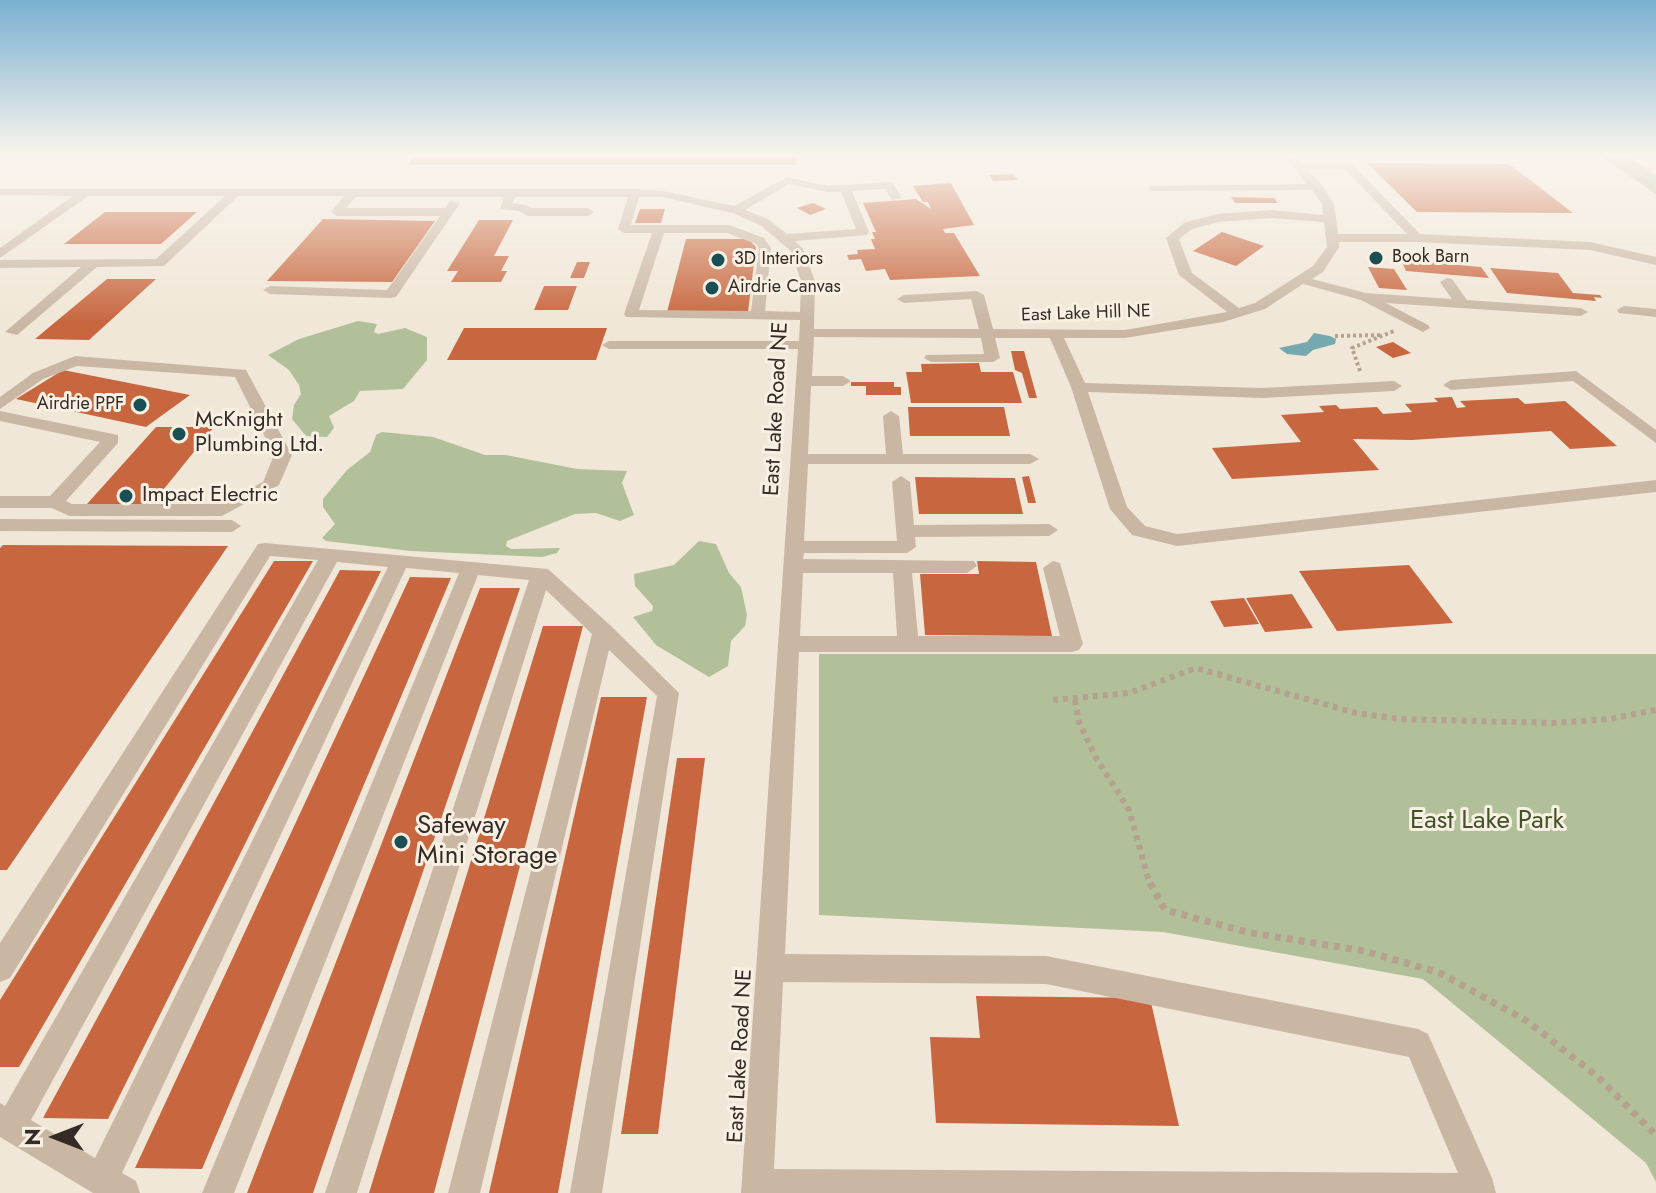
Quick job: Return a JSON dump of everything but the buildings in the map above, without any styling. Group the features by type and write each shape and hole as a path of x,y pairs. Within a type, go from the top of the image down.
{"street":[{"path":"0,254 60,211"},
{"path":"0,264 159,263 216,211"},
{"path":"338,211 449,212"},
{"path":"526,211 588,212 582,226"},
{"path":"629,211 624,229 729,229 745,232 765,248 758,315"},
{"name":"East Lake Road NE","path":"738,211 764,222 787,238 806,267 806,331 757,1189"},
{"path":"787,238 863,232 854,211"},
{"path":"1328,211 1333,238 1417,238 1590,246 1656,261"},
{"path":"1391,211 1417,238"},
{"path":"270,290 391,294 449,212"},
{"path":"1237,313 1186,275 1172,238 1188,226 1217,218 1271,214 1332,219"},
{"path":"659,229 631,314 758,315 806,331"},
{"name":"East Lake Hill NE","path":"806,331 919,313 988,335 1138,332 1260,306 1318,269 1333,247 1333,238"},
{"path":"12,332 93,264"},
{"path":"1302,280 1366,297 1419,325"},
{"path":"1447,282 1462,303"},
{"path":"919,313 977,295 993,358 931,358"},
{"path":"1366,297 1581,312"},
{"path":"1396,311 1450,310 1462,303"},
{"path":"1624,310 1656,313"},
{"path":"609,345 806,331"},
{"path":"1056,336 1079,387 1119,509 1139,531 1177,540 1656,486"},
{"path":"0,404 38,376 75,361 241,373 283,455 270,485 222,510 69,510 55,502 0,502"},
{"path":"1451,385 1576,376 1656,438"},
{"path":"803,381 843,381"},
{"path":"1079,387 1262,393 1394,386"},
{"path":"0,416 112,439 55,502"},
{"path":"891,416 895,459"},
{"path":"799,459 1030,459"},
{"path":"793,556 907,547 901,482"},
{"path":"0,525 232,526"},
{"path":"906,531 1049,530"},
{"path":"0,968 265,549 541,574 668,693 586,1193"},
{"path":"331,555 5,1123 113,1186 400,561"},
{"path":"793,556 902,566 967,566"},
{"path":"902,566 908,644"},
{"path":"218,1193 471,568"},
{"path":"788,644 1072,644 1053,568"},
{"path":"341,1193 541,574"},
{"path":"464,1193 603,630"},
{"path":"757,1189 1481,1189 1418,1044 1046,970 770,968"}],"path":[{"path":"1373,387 1359,369 1352,348 1419,325"},
{"path":"1335,336 1384,335"},
{"path":"1053,700 1129,693 1196,668 1356,713 1400,719 1553,723 1610,719 1656,710"},
{"path":"1075,700 1087,739 1137,830 1145,871 1155,898 1165,910 1180,917 1251,933 1365,951 1440,973 1527,1021 1598,1077 1656,1135"}],"green space":[{"path":"358,321 377,324 374,332 378,334 405,328 427,337 427,360 403,389 360,391 354,401 329,416 334,428 327,437 306,436 292,419 294,405 301,394 299,385 289,370 268,355 299,339"},
{"path":"382,432 433,437 485,455 506,455 577,469 627,471 622,483 634,515 620,521 596,513 575,514 507,541 506,546 511,549 560,548 557,553 542,557 411,551 326,541 322,538 335,524 323,507 323,499 347,470 370,452 376,435"},
{"path":"699,541 716,544 729,573 741,587 747,615 745,626 731,641 728,666 709,677 656,645 633,617 652,611 653,606 635,586 634,574 674,565"},
{"name":"East Lake Park","path":"819,654 1656,654 1656,1182 1646,1163 1423,979 1163,932 819,915"}],"water":[{"path":"1314,333 1336,339 1335,344 1313,350 1306,356 1287,354 1279,348 1307,342"}],"place":[{"name":"Book Barn","path":"1376,258"},
{"name":"3D Interiors","path":"718,260"},
{"name":"Airdrie Canvas","path":"712,288"},
{"name":"Airdrie PPF","path":"140,405"},
{"name":"McKnight Plumbing Ltd.","path":"179,434"},
{"name":"Impact Electric","path":"126,496"},
{"name":"Safeway Mini Storage","path":"401,842"}]}
